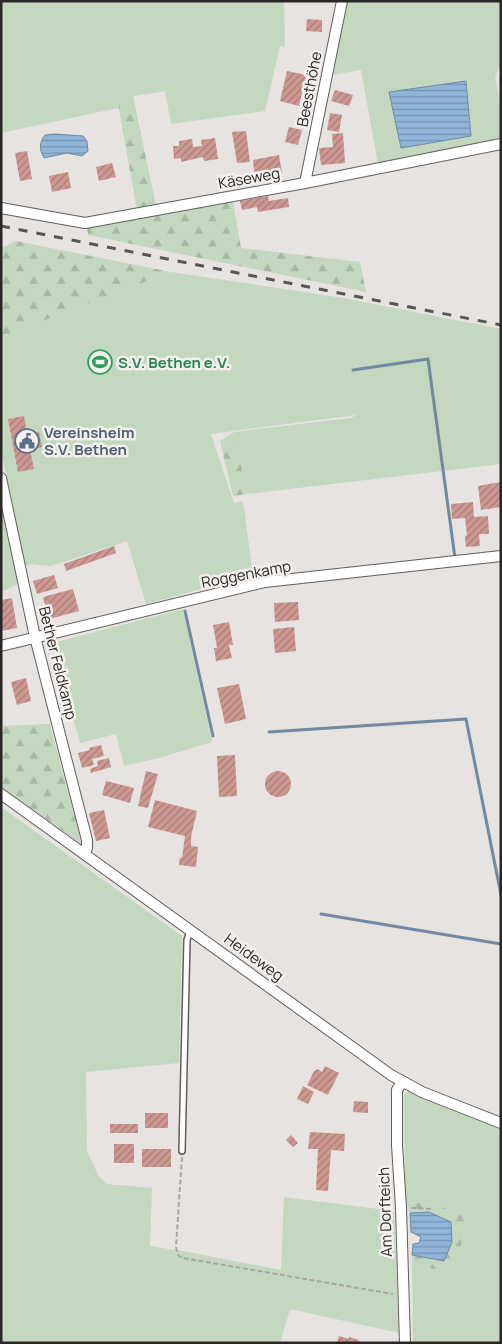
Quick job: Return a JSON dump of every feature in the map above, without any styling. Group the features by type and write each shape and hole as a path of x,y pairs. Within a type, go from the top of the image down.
{"street":[{"name":"Beesthöhe","path":"305,183 342,1"},
{"name":"Käseweg","path":"1,208 84,222 305,183 501,144"},
{"name":"Bether Feldkamp","path":"1,478 35,637 87,840 87,848 84,854"},
{"name":"Roggenkamp","path":"1,646 266,582 501,556"},
{"name":"Heideweg","path":"1,794 402,1082 422,1092 501,1123"},
{"name":"Am Dorfteich","path":"402,1082 397,1090 397,1145 405,1343"}],"lane":[{"path":"182,1151 187,940 190,930"}],"path":[{"path":"182,1151 176,1246 178,1255 183,1258 403,1295"},
{"path":"401,1208 432,1209"}],"green space":[{"path":"1,1 284,1 285,47 280,46 265,111 171,124 165,91 117,99 118,108 1,133"},
{"path":"347,1 501,1 501,66 495,76 501,110 501,141 378,164 361,70 332,75"},
{"path":"133,96 156,206 137,210 117,99"},
{"path":"233,201 241,248 360,262 366,292 88,235 87,227"},
{"path":"16,241 171,272 1,337 1,248"},
{"path":"171,272 343,298 501,329 501,464 247,494 234,432 351,418 356,415 211,434 234,503 243,501 253,575 146,604 127,541 51,566 32,564 25,566 1,449 1,337"},
{"path":"234,432 247,494 233,496 220,441"},
{"path":"1,501 19,584 1,592"},
{"path":"183,609 212,742 124,766 116,734 80,743 53,643"},
{"path":"50,724 82,844 1,787 1,726"},
{"path":"1,807 182,936 179,1063 86,1072 87,1151 99,1177 107,1184 152,1188 150,1246 281,1270 284,1197 394,1211 399,1333 290,1309 280,1343 1,1343"},
{"path":"408,1091 501,1129 501,1343 413,1343 412,1265 455,1273 468,1214 430,1204 405,1202 404,1095"},
{"path":"405,1202 430,1204 468,1214 455,1273 412,1265 412,1255 444,1260 429,1212 410,1213"}],"water":[{"path":"466,81 471,136 401,148 389,92"},
{"path":"45,135 83,136 87,141 88,151 82,156 67,153 44,158 41,152 41,143"},
{"path":"429,1212 451,1222 452,1242 444,1261 412,1255 413,1244 419,1243 421,1237 411,1232 410,1213"}],"building":[{"path":"307,19 322,20 322,32 306,31"},
{"path":"287,71 306,75 299,106 280,101"},
{"path":"335,90 353,95 349,106 331,101"},
{"path":"330,113 342,115 339,132 327,130"},
{"path":"289,127 302,130 298,145 285,142"},
{"path":"246,131 250,162 237,163 232,132"},
{"path":"343,133 345,163 321,165 319,148 333,147 332,134"},
{"path":"215,138 218,159 204,161 203,157 181,162 181,158 174,159 173,146 179,146 179,141 192,139 193,147 202,146 201,140"},
{"path":"27,151 32,179 20,181 15,153"},
{"path":"279,155 282,173 271,174 270,170 254,172 253,160"},
{"path":"112,163 116,177 99,181 96,167"},
{"path":"68,172 71,188 52,192 49,176"},
{"path":"268,196 269,201 288,198 289,207 258,212 257,207 242,210 240,201"},
{"name":"Vereinsheim S.V. Bethen","path":"24,416 27,434 39,432 42,447 30,450 34,469 18,472 8,419"},
{"path":"501,482 501,507 481,510 478,486"},
{"path":"473,502 474,517 488,516 489,534 479,534 480,546 466,547 465,518 452,519 451,504"},
{"path":"114,546 116,553 66,571 64,564"},
{"path":"54,575 58,588 37,594 33,581"},
{"path":"73,589 79,611 49,619 43,597"},
{"path":"12,598 17,628 1,631 1,600"},
{"path":"298,602 299,620 275,622 274,603"},
{"path":"229,622 233,645 229,645 232,658 216,661 214,648 217,648 213,625"},
{"path":"294,627 296,651 275,653 273,629"},
{"path":"26,678 31,701 17,705 11,682"},
{"path":"239,684 246,719 225,724 217,688"},
{"path":"101,745 104,756 92,759 94,765 82,768 78,753"},
{"path":"235,755 237,796 219,797 217,756"},
{"path":"109,758 111,767 91,773 90,769 98,766 97,761"},
{"path":"146,771 158,774 148,808 138,806"},
{"path":"278,771 287,775 291,784 287,793 278,797 269,793 265,784 269,775"},
{"path":"106,781 134,788 130,803 102,795"},
{"path":"155,800 197,811 191,837 191,846 198,847 196,867 179,865 180,857 182,858 185,836 148,827"},
{"path":"104,810 110,838 96,841 89,813"},
{"path":"325,1066 339,1073 328,1095 307,1085 314,1071 318,1069 322,1072"},
{"path":"303,1086 314,1092 308,1104 297,1099"},
{"path":"354,1101 368,1102 368,1113 353,1112"},
{"path":"145,1113 168,1113 168,1128 145,1128"},
{"path":"110,1124 138,1124 138,1133 110,1133"},
{"path":"310,1132 345,1134 344,1151 331,1150 328,1191 316,1190 318,1149 308,1149"},
{"path":"291,1135 298,1143 293,1147 286,1140"},
{"path":"114,1144 134,1144 134,1163 114,1163"},
{"path":"142,1149 171,1149 171,1167 142,1167"},
{"path":"339,1336 359,1340 358,1343 337,1343"}],"waterway":[{"path":"353,370 428,359 455,558"},
{"path":"185,611 213,736"},
{"path":"269,732 466,719 501,895"},
{"path":"321,914 501,944"}],"railway":[{"path":"1,226 501,325"}],"place":[{"name":"S.V. Bethen e.V.","path":"100,362"},
{"name":"Vereinsheim S.V. Bethen","path":"27,441"}]}
